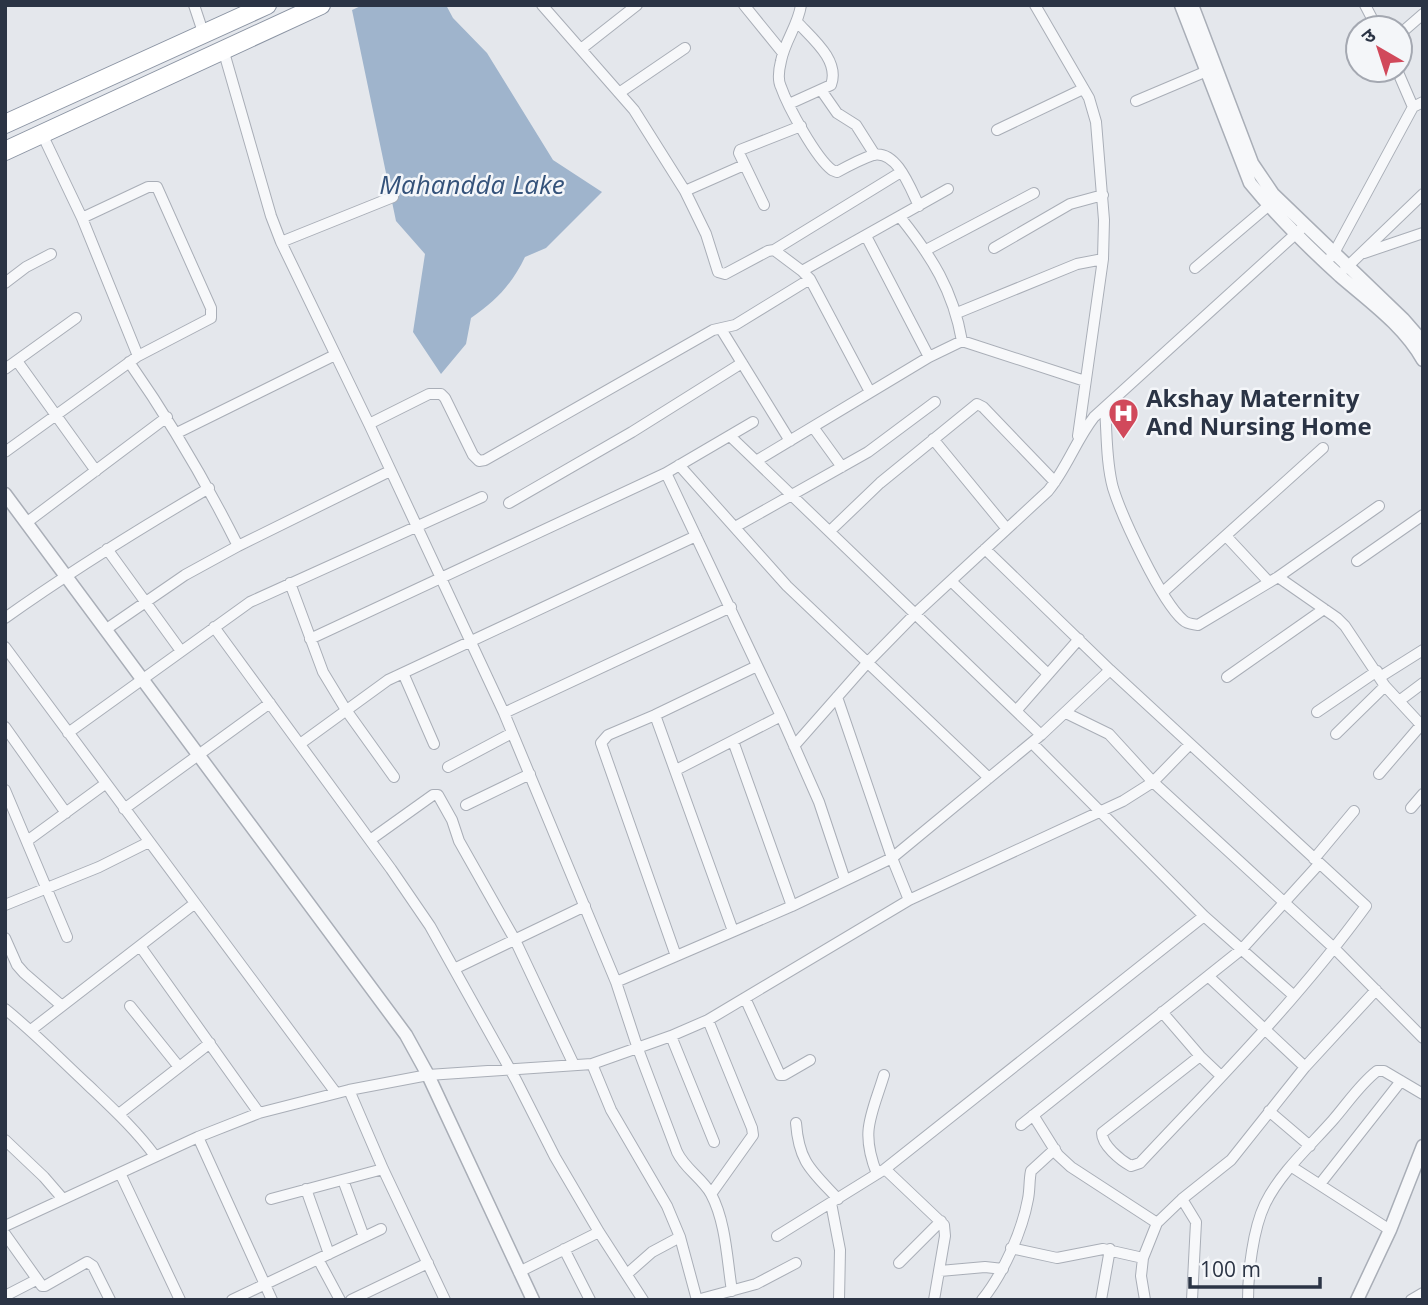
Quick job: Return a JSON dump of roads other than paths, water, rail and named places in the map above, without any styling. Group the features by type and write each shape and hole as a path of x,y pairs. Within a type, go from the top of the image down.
{"highway":[{"path":"5,124 267,5"},
{"path":"5,143 300,5"},
{"path":"5,151 321,5"}],"street":[{"path":"194,5 204,35"},
{"path":"542,5 634,110 685,191 706,234 718,272 725,274 774,250 901,172"},
{"path":"581,49 637,5"},
{"path":"744,5 783,53"},
{"path":"801,5 798,23 783,53 778,74 780,86 801,126 832,170 837,172 875,155 888,158 901,172 919,206"},
{"path":"1035,5 1083,89 1097,122 1103,195 1103,259 1078,440"},
{"path":"1181,5 1250,183 1268,206 1301,229"},
{"path":"1192,5 1252,163 1301,229 1414,345 1423,360"},
{"path":"789,104 831,85 833,81 832,65 798,23"},
{"path":"619,93 685,48"},
{"path":"223,49 281,242 504,713 616,982 680,1160 711,1194 720,1219 732,1291"},
{"path":"1136,101 1207,71"},
{"path":"1330,257 1418,104 1406,84"},
{"path":"997,130 1083,89"},
{"path":"821,90 837,113 856,125 875,155"},
{"path":"764,205 739,156 740,150 801,126"},
{"path":"42,134 82,218 133,359 209,488 238,546"},
{"path":"685,191 744,165"},
{"path":"5,452 133,359 211,318 211,308 158,187 148,187 82,218"},
{"path":"802,271 948,189"},
{"path":"926,250 1034,193"},
{"path":"1343,270 1423,194"},
{"path":"994,248 1070,204 1103,195"},
{"path":"281,242 393,197"},
{"path":"1195,268 1268,206"},
{"path":"900,217 926,250 957,313 962,341"},
{"path":"794,746 868,662 916,613 1055,482 1094,417 1301,229"},
{"path":"1360,254 1423,233"},
{"path":"866,236 929,357"},
{"path":"774,250 810,279 870,392"},
{"path":"5,283 26,267 51,254"},
{"path":"957,313 1077,264 1103,259"},
{"path":"1343,270 1404,319 1423,342"},
{"path":"369,424 429,394 441,394 446,398 473,456 479,461 485,460 713,330 734,325 810,279"},
{"path":"5,369 76,318"},
{"path":"720,329 790,441"},
{"path":"756,461 929,357 962,341 1085,381"},
{"path":"177,433 335,355"},
{"path":"17,361 96,471"},
{"path":"509,503 632,432 742,363"},
{"path":"735,527 878,446 934,402"},
{"path":"830,531 880,484 974,406 979,405 1055,482"},
{"path":"1105,408 1110,471 1130,530 1163,592 1182,620 1190,624 1198,625 1273,579 1379,506"},
{"path":"26,523 167,416"},
{"path":"310,639 666,473 753,422"},
{"path":"813,427 842,467"},
{"path":"730,436 1041,735"},
{"path":"933,439 1007,528"},
{"path":"1163,592 1323,448"},
{"path":"679,465 787,586 989,778"},
{"path":"105,630 185,575 390,471"},
{"path":"666,473 731,607 819,802 845,880"},
{"path":"5,618 107,549 209,488"},
{"path":"5,495 406,1035 428,1075 533,1300"},
{"path":"68,733 250,602 482,497"},
{"path":"1357,561 1423,515"},
{"path":"300,744 376,687 695,536"},
{"path":"1226,536 1273,579 1324,609 1345,626 1381,678 1422,726 1379,774"},
{"path":"107,549 181,651"},
{"path":"985,549 1110,670 1366,906 1335,949 1221,1076 1135,1166 1126,1163 1103,1141 1102,1133 1200,1056"},
{"path":"951,581 1048,674"},
{"path":"290,583 323,672 394,777"},
{"path":"504,713 731,607"},
{"path":"1227,677 1324,609"},
{"path":"214,628 430,926 555,1157 643,1300"},
{"path":"1016,711 1079,639"},
{"path":"5,648 336,1093"},
{"path":"1317,712 1381,678 1423,650"},
{"path":"676,956 601,747 603,738 757,666"},
{"path":"616,982 792,906 892,858 1032,743 1110,670"},
{"path":"403,673 434,744"},
{"path":"1336,734 1381,678"},
{"path":"1399,701 1423,683"},
{"path":"837,697 909,900"},
{"path":"124,809 270,703"},
{"path":"1066,713 1109,734 1153,782 1335,949 1423,1038"},
{"path":"655,715 733,931"},
{"path":"676,770 781,716"},
{"path":"5,727 66,813"},
{"path":"448,767 512,733"},
{"path":"733,741 792,906"},
{"path":"1032,743 1204,916 1293,995"},
{"path":"5,1226 198,1137 259,1114 349,1090 428,1075 592,1064 671,1036 708,1020 909,900 1135,794 1153,782 1190,744"},
{"path":"466,804 530,774"},
{"path":"27,841 105,784"},
{"path":"5,790 67,937"},
{"path":"1411,808 1423,794"},
{"path":"370,840 433,795 438,795 452,820 459,841 515,940 574,1065"},
{"path":"1021,1125 1242,949 1285,903 1354,811"},
{"path":"5,905 99,867 149,842"},
{"path":"31,1030 194,904"},
{"path":"454,970 585,906"},
{"path":"776,1236 881,1172 1204,916"},
{"path":"5,939 17,965 62,1006"},
{"path":"140,946 259,1114"},
{"path":"1208,976 1305,1067"},
{"path":"1144,1300 1141,1276 1143,1258 1157,1223 1231,1160 1305,1067 1376,990"},
{"path":"745,998 780,1075 810,1060"},
{"path":"130,1006 179,1067"},
{"path":"5,1009 31,1030 119,1114 155,1156"},
{"path":"1162,1012 1221,1076"},
{"path":"708,1020 753,1136 711,1194"},
{"path":"671,1036 714,1142"},
{"path":"119,1114 210,1043"},
{"path":"592,1064 611,1110 667,1206 680,1237 697,1300 765,1280 796,1262"},
{"path":"1248,1300 1248,1283 1258,1224 1276,1186 1292,1167 1372,1074 1384,1071 1423,1094"},
{"path":"884,1075 870,1121 867,1144 881,1172 941,1221 945,1230 934,1300"},
{"path":"1320,1184 1401,1081"},
{"path":"349,1090 445,1300"},
{"path":"1269,1111 1310,1146"},
{"path":"1033,1115 1055,1149 1083,1177 1157,1223"},
{"path":"796,1123 798,1145 806,1164 835,1201 840,1250 839,1300"},
{"path":"198,1137 272,1300"},
{"path":"5,1140 63,1199"},
{"path":"1358,1299 1390,1230 1423,1146"},
{"path":"982,1300 996,1283 1011,1248 1028,1199 1031,1171 1055,1149"},
{"path":"1292,1167 1390,1230"},
{"path":"271,1199 383,1169"},
{"path":"120,1173 180,1300"},
{"path":"343,1180 364,1237"},
{"path":"306,1189 329,1254"},
{"path":"1182,1199 1196,1222 1192,1300"},
{"path":"900,1263 941,1221"},
{"path":"232,1300 381,1229"},
{"path":"519,1272 599,1232"},
{"path":"5,1234 36,1280 45,1286 83,1263 91,1263 110,1300"},
{"path":"627,1274 652,1252 680,1237"},
{"path":"1011,1248 1057,1258 1110,1249 1143,1258"},
{"path":"565,1249 590,1300"},
{"path":"1101,1300 1110,1249"},
{"path":"318,1259 340,1300"},
{"path":"351,1300 428,1264"},
{"path":"940,1271 985,1267 1003,1269"},
{"path":"5,1296 36,1280"},
{"path":"1411,1300 1423,1293"}],"water":[{"name":"Mahandda Lake","path":"363,5 446,5 453,18 487,53 553,160 602,192 546,248 525,257 503,291 471,318 466,344 441,374 413,332 425,254 396,221 352,10"}],"place":[{"name":"Akshay Maternity And Nursing Home","path":"1123,440"}]}
